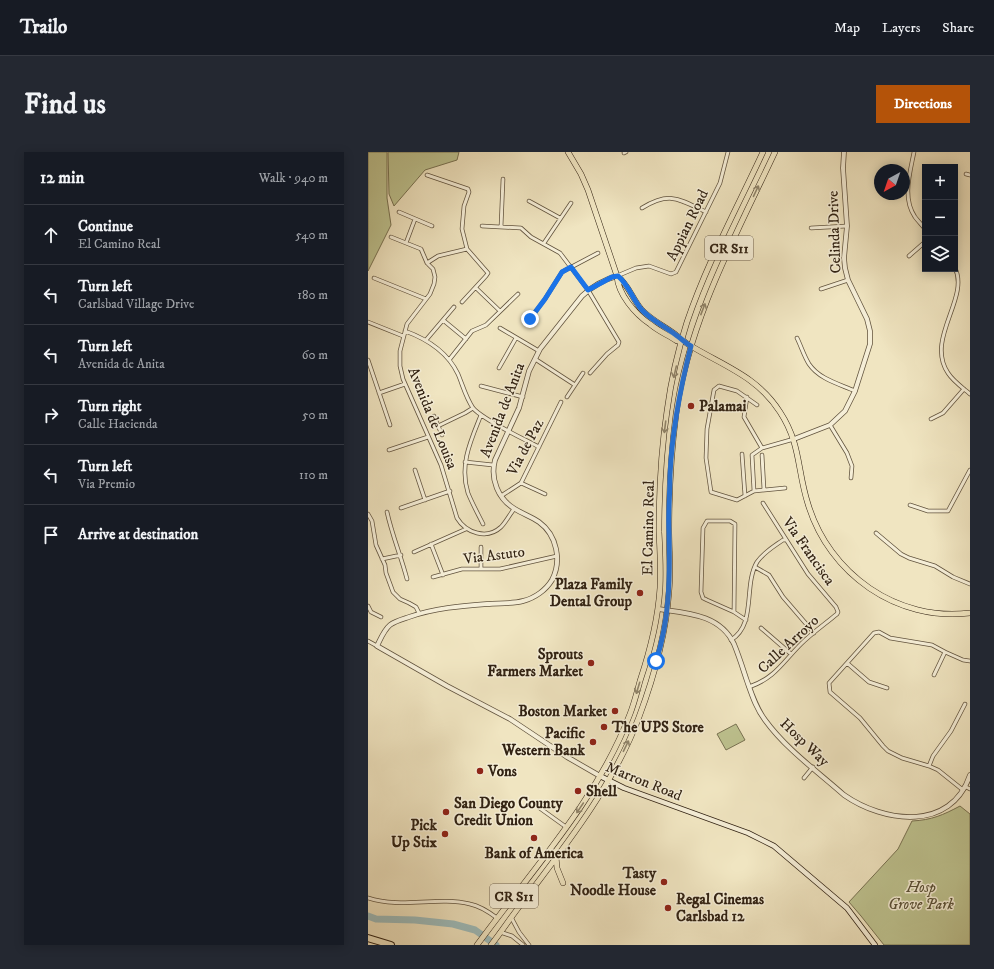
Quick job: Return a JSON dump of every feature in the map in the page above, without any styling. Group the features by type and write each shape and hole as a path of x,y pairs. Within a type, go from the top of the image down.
{"highway":[{"path":"368,938 391,945"}],"main road":[{"path":"568,152 581,174 588,190 618,276 618,283 628,302 645,321 677,340 682,341 734,370 759,387 779,410 794,439 805,494 816,526 827,546 847,570 870,589 900,604 933,613 970,613"},
{"name":"El Camino Real","path":"478,944 580,809 600,776 620,738 630,714 648,654 658,609 660,589 659,532 662,457 668,408 682,341 687,322 714,256 763,152"},
{"name":"El Camino Real","path":"491,945 590,810 608,780 639,717 658,657 667,610 669,590 671,457 676,412 693,336 712,286 774,152"},
{"name":"Marron Road","path":"600,776 624,788 748,833 774,846 847,908 875,945"},
{"path":"556,857 557,868 562,883"}],"street":[{"name":"Appian Road","path":"618,276 636,268 649,266 669,274 675,273 678,270 723,176 728,152"},
{"name":"Celinda Drive","path":"794,439 830,425 845,411 855,390 870,344 870,331 867,319 848,280 844,258 847,226 843,168 844,152"},
{"path":"914,152 907,192 909,204 914,216 922,225"},
{"path":"966,174 970,175"},
{"path":"427,176 468,189 469,192 464,206 462,229 467,249 487,272 486,276 462,302"},
{"path":"501,227 503,179"},
{"path":"642,208 653,201 665,198 678,199 706,212"},
{"path":"529,201 560,218"},
{"path":"544,243 571,203"},
{"path":"399,212 432,226"},
{"path":"406,243 415,219"},
{"path":"482,226 522,228 531,237 560,253 588,290 619,341 618,345 606,354 590,373"},
{"path":"811,228 847,226"},
{"path":"391,237 422,249 427,263 438,256 467,249"},
{"path":"909,256 922,245"},
{"path":"530,319 562,272 598,253"},
{"name":"Avenida de Louisa","path":"427,263 433,268 435,277 430,294 407,324 403,336 399,361 405,384 441,465 457,518 466,529"},
{"path":"956,272 959,282 942,342 941,355 947,372 970,394"},
{"name":"Avenida de Anita","path":"377,646 383,634 391,624 419,613 451,607 518,602 530,599 542,592 551,580 557,564 557,556 554,541 550,533 541,523 514,509 501,496 494,479 493,465 523,397 529,371 539,351 588,290 612,277 618,276"},
{"path":"374,278 426,299"},
{"path":"821,289 848,280"},
{"path":"476,288 500,311"},
{"path":"448,360 472,331 486,325 518,294"},
{"path":"426,340 454,307"},
{"path":"443,320 466,339"},
{"path":"368,322 403,336"},
{"path":"500,328 539,351"},
{"path":"405,331 426,340 439,350 458,373 466,396 473,408 481,415 539,447"},
{"path":"498,368 516,338"},
{"path":"797,338 808,363 814,371 826,378 855,390"},
{"path":"535,359 575,385"},
{"path":"368,360 390,425"},
{"path":"567,397 583,373"},
{"path":"380,393 405,384"},
{"path":"481,386 523,397"},
{"path":"757,405 737,391 719,386 714,390 707,429 706,458 711,492 737,500 754,491 786,488"},
{"path":"931,419 943,413 964,389"},
{"path":"747,397 744,417 762,448"},
{"name":"Via de Paz","path":"501,496 521,483 561,402"},
{"path":"438,426 473,408"},
{"path":"481,415 466,455 464,469 468,492 483,524"},
{"path":"434,416 442,435"},
{"path":"830,425 847,453 852,466 851,478"},
{"path":"389,450 428,437"},
{"path":"754,491 752,455 762,448 794,439"},
{"path":"742,454 745,496"},
{"path":"762,455 764,490"},
{"path":"465,462 493,465"},
{"path":"415,470 425,500"},
{"path":"910,505 928,511 948,511 970,470"},
{"path":"521,483 545,494"},
{"path":"401,508 450,491"},
{"name":"Via Francisca","path":"763,503 808,574 836,607 838,612"},
{"path":"414,552 466,529 476,533 490,533 500,528 514,509"},
{"path":"387,512 392,535 401,555 407,579"},
{"path":"368,514 372,521 376,545 393,592 400,599 409,602 416,607 419,613"},
{"path":"734,612 735,524 730,520 707,521 703,528 701,592 703,598 734,612 746,620"},
{"path":"876,533 905,556 935,566 953,577 970,584"},
{"path":"731,640 744,628 755,567 767,551 783,540 786,540"},
{"path":"430,544 443,575"},
{"path":"481,547 481,569"},
{"path":"382,559 401,555"},
{"name":"Via Astuto","path":"433,577 462,569 500,569 557,556"},
{"path":"755,567 769,575 784,597 814,633"},
{"path":"368,606 371,612 380,617"},
{"name":"Hosp Way","path":"658,609 705,618 719,626 731,640 753,700 764,720 787,744 854,802 871,810 889,815 918,817 934,814 947,808 957,799 964,789 970,775"},
{"name":"Calle Arroyo","path":"749,687 761,683 778,671 791,654 838,612"},
{"path":"762,628 791,654"},
{"path":"970,661 963,660 932,645 890,638 879,632 874,633 829,683 830,692 860,718 888,751 902,758 929,766 942,772 964,789 970,789"},
{"name":"Marron Road","path":"368,641 447,686 510,719 600,776"},
{"path":"934,675 945,652"},
{"path":"847,664 869,682 887,688"},
{"path":"929,766 933,756 951,732 965,704"},
{"path":"804,778 813,767"},
{"path":"534,804 566,827"},
{"path":"368,898 394,903 457,902 480,907 497,918"},
{"path":"511,918 529,945"},
{"path":"500,932 512,936 523,945"}],"green space":[{"path":"368,152 387,152 387,198 391,225 368,271"},
{"path":"388,152 459,152 457,160 425,170 394,206 389,194"},
{"path":"736,724 745,740 726,750 717,734"},
{"name":"Hosp Grove Park","path":"960,806 970,814 970,945 884,945 849,902 898,849 912,821 926,820"}],"waterway":[{"path":"368,916 376,919 415,920 453,924 475,930 496,945"}],"place":[{"name":"Palamai","path":"691,406"},
{"name":"Plaza Family Dental Group","path":"640,593"},
{"name":"Sprouts Farmers Market","path":"591,663"},
{"name":"Boston Market","path":"615,711"},
{"name":"The UPS Store","path":"604,727"},
{"name":"Pacific Western Bank","path":"593,742"},
{"name":"Vons","path":"480,771"},
{"name":"Shell","path":"578,791"},
{"name":"San Diego County Credit Union","path":"446,812"},
{"name":"Pick Up Stix","path":"445,834"},
{"name":"Bank of America","path":"534,838"},
{"name":"Tasty Noodle House","path":"664,882"},
{"name":"Regal Cinemas Carlsbad 12","path":"668,908"}],"route":[{"path":"530,319 562,272 571,267 588,290 612,277 618,276 623,281 635,301 649,317 678,335 682,341 691,346 676,412 671,457 669,590 663,634 656,661"}]}
